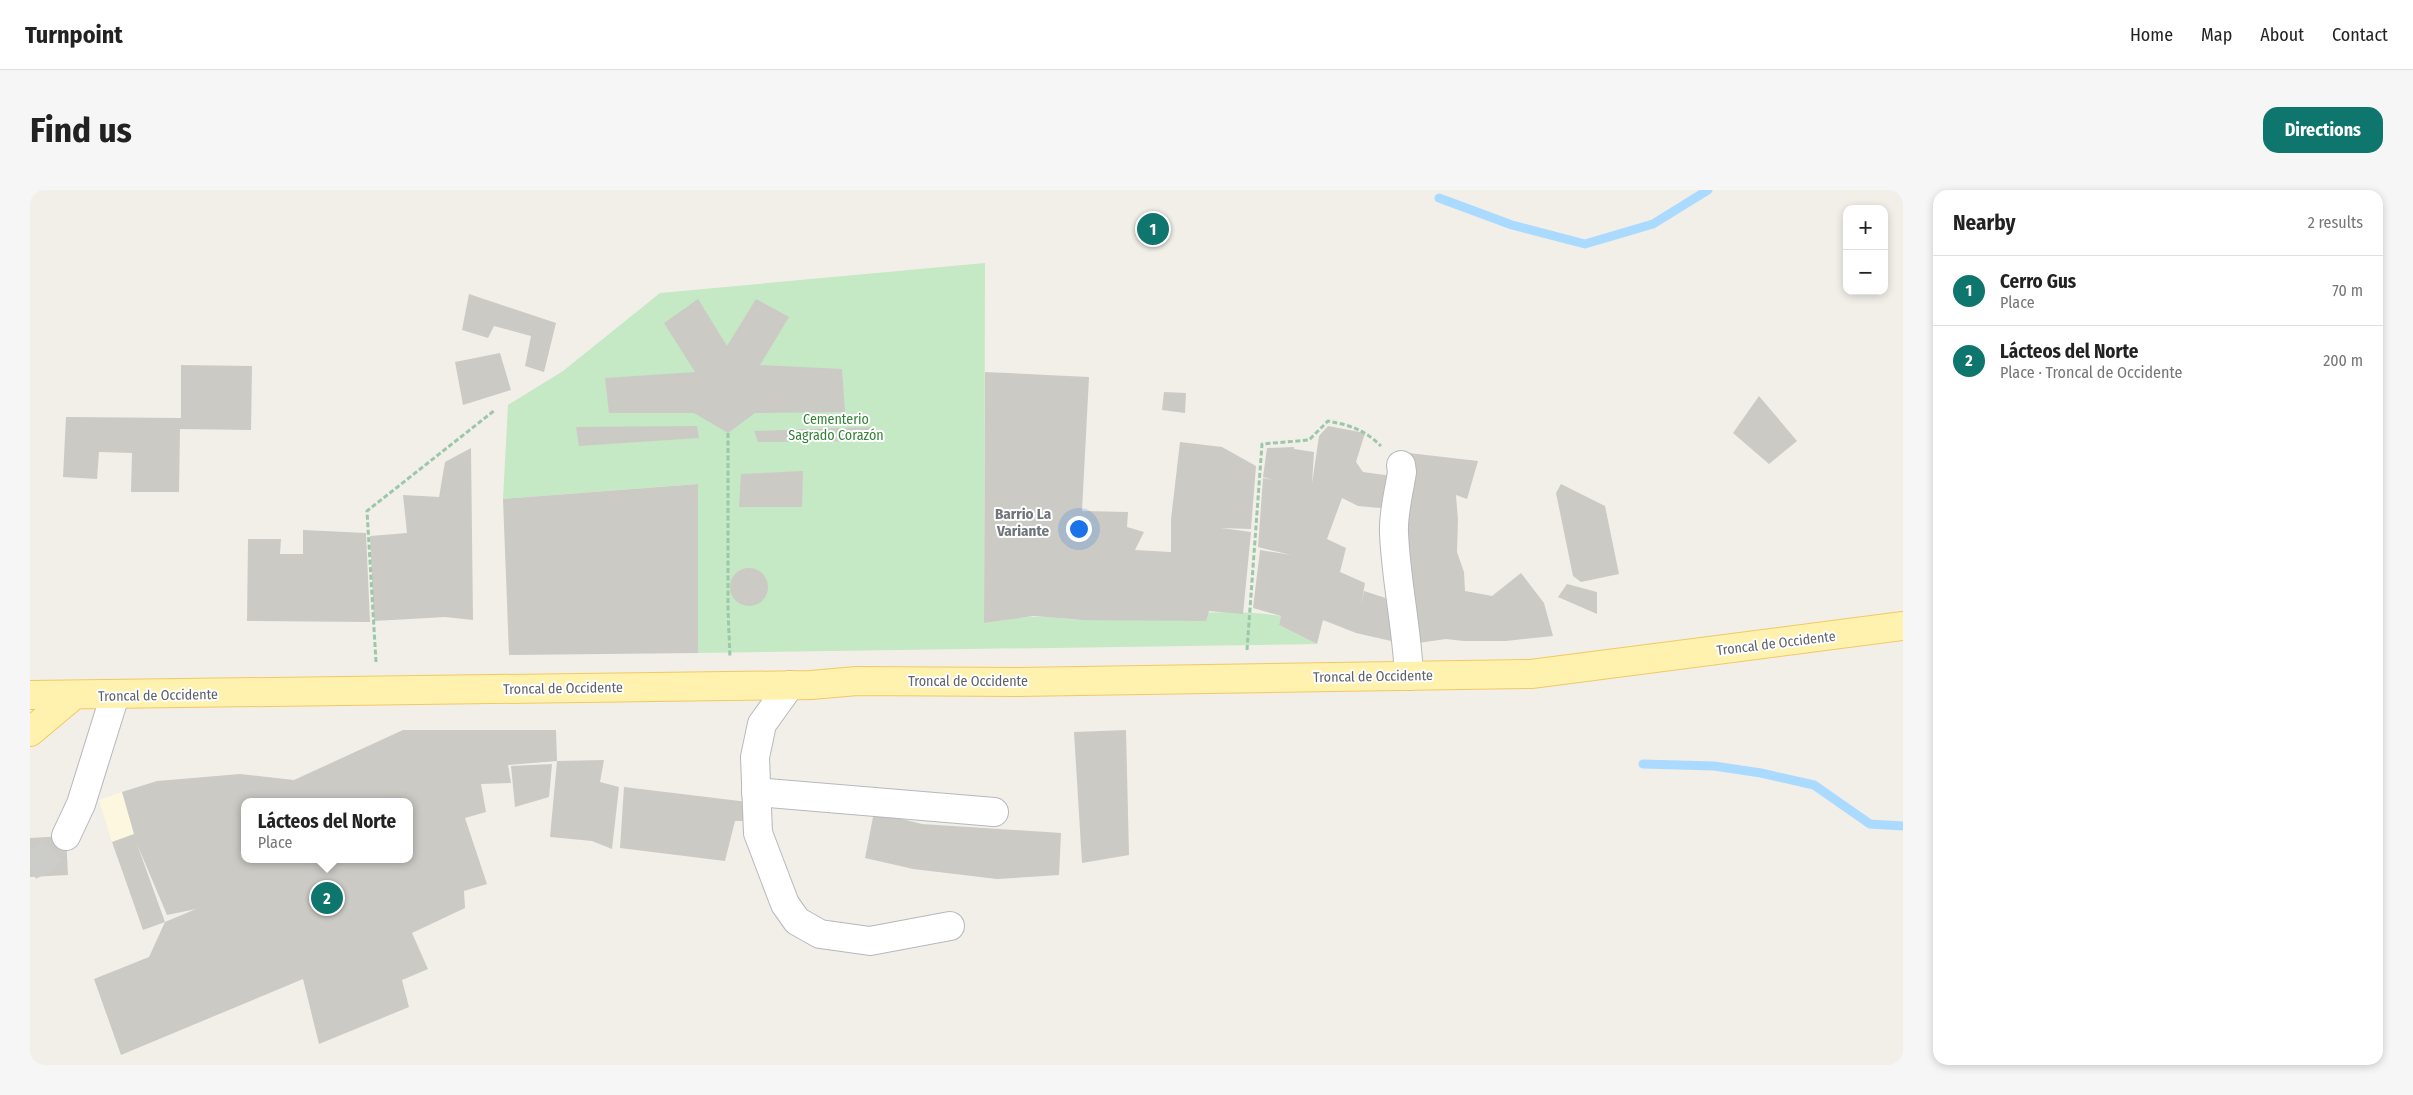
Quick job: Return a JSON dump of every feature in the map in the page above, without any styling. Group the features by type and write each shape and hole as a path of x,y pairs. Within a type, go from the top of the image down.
{"main road":[{"name":"Troncal de Occidente","path":"30,695 73,696 732,686 857,681 1017,682 1531,674 1903,626"},
{"path":"30,732 73,696"}],"lane":[{"path":"1401,465 1402,472 1394,531 1399,590 1407,634 1409,676"},
{"path":"790,685 762,724 755,757 758,833 785,904 797,921 820,934 870,941 950,926"},
{"path":"66,836 81,804 115,695"},
{"path":"756,792 994,812"}],"path":[{"path":"375,690 376,656 372,621 367,511 495,410"},
{"path":"1245,678 1262,444 1309,440 1328,421 1358,428 1367,433 1401,465"},
{"path":"728,433 728,610 732,686"}],"shaded area":[{"path":"122,792 134,834 112,842 99,800"}],"green space":[{"name":"Cementerio Sagrado Corazón","path":"985,263 984,623 1027,617 1083,620 1207,613 1256,613 1281,616 1279,625 1317,644 698,653 697,484 503,499 508,405 563,371 660,293"}],"building":[{"path":"469,294 556,323 544,372 525,366 531,336 494,326 488,338 462,330"},
{"path":"698,299 727,346 756,299 789,317 760,365 842,369 845,412 755,413 728,433 694,413 609,413 605,378 695,372 664,323"},
{"path":"500,353 511,390 463,405 455,362"},
{"path":"181,365 252,366 251,430 180,429 179,492 131,492 132,453 99,452 97,479 63,477 66,417 181,418"},
{"path":"985,372 1089,377 1082,511 1128,512 1127,527 1144,532 1135,550 1171,552 1171,519 1180,442 1222,447 1256,466 1251,529 1221,528 1251,532 1243,614 1209,611 1206,621 1082,620 1034,616 984,623"},
{"path":"1164,392 1186,393 1185,413 1162,410"},
{"path":"1759,396 1797,441 1769,464 1733,433"},
{"path":"697,426 699,438 579,446 576,427"},
{"path":"1328,426 1365,433 1356,462 1363,472 1399,477 1391,509 1358,506 1342,498 1327,539 1346,548 1340,572 1365,583 1361,606 1364,591 1395,601 1391,641 1356,633 1323,620 1317,644 1279,625 1281,616 1253,608 1260,550 1291,555 1258,547 1263,478 1273,480 1263,477 1267,448 1294,447 1294,449 1314,452 1312,484 1319,436"},
{"path":"875,427 875,441 758,442 754,431"},
{"path":"471,448 473,620 445,617 374,621 370,536 407,533 403,495 439,497 445,462"},
{"path":"1409,453 1478,461 1467,499 1456,495 1458,520 1457,552 1464,572 1465,591 1492,596 1521,573 1544,603 1553,636 1506,641 1446,639 1418,643 1406,579 1404,488"},
{"path":"803,471 802,507 739,507 741,474"},
{"path":"698,484 698,653 509,655 503,499"},
{"path":"1561,484 1605,506 1619,574 1581,582 1573,576 1556,493"},
{"path":"303,530 366,533 370,622 247,621 248,539 281,539 280,554 303,554"},
{"path":"749,568 756,569 762,574 767,580 767,594 762,600 756,605 749,606 742,605 736,600 731,594 730,587 731,580 736,574 742,569"},
{"path":"1567,584 1597,592 1597,614 1558,597"},
{"path":"403,730 556,730 557,761 508,765 511,783 481,784 486,812 465,818 487,884 464,891 465,908 412,933 428,969 402,980 409,1007 319,1044 303,979 121,1055 94,979 149,957 165,922 143,930 112,842 134,834 122,792 157,781 240,774 294,780","holes":["137,844 167,915 196,909 165,922"]},
{"path":"1126,730 1129,855 1082,863 1074,732"},
{"path":"604,760 600,782 619,787 612,849 592,841 550,837 557,761"},
{"path":"552,764 549,797 515,807 511,766"},
{"path":"624,787 748,802 745,821 735,821 725,861 620,848"},
{"path":"874,812 922,824 1061,833 1059,875 997,879 913,869 865,858"},
{"path":"66,836 68,875 30,877 30,838"}],"waterway":[{"path":"1439,198 1512,225 1585,244 1653,224 1708,190"},
{"path":"1643,764 1714,766 1761,773 1814,785 1870,824 1903,826"}],"tunnel":[{"path":"30,866 41,861 66,836"}],"place":[{"name":"Cerro Gus","path":"1153,229"},
{"name":"Lácteos del Norte","path":"327,898"}],"district":[{"name":"Barrio La Variante","path":"1023,522"}]}
